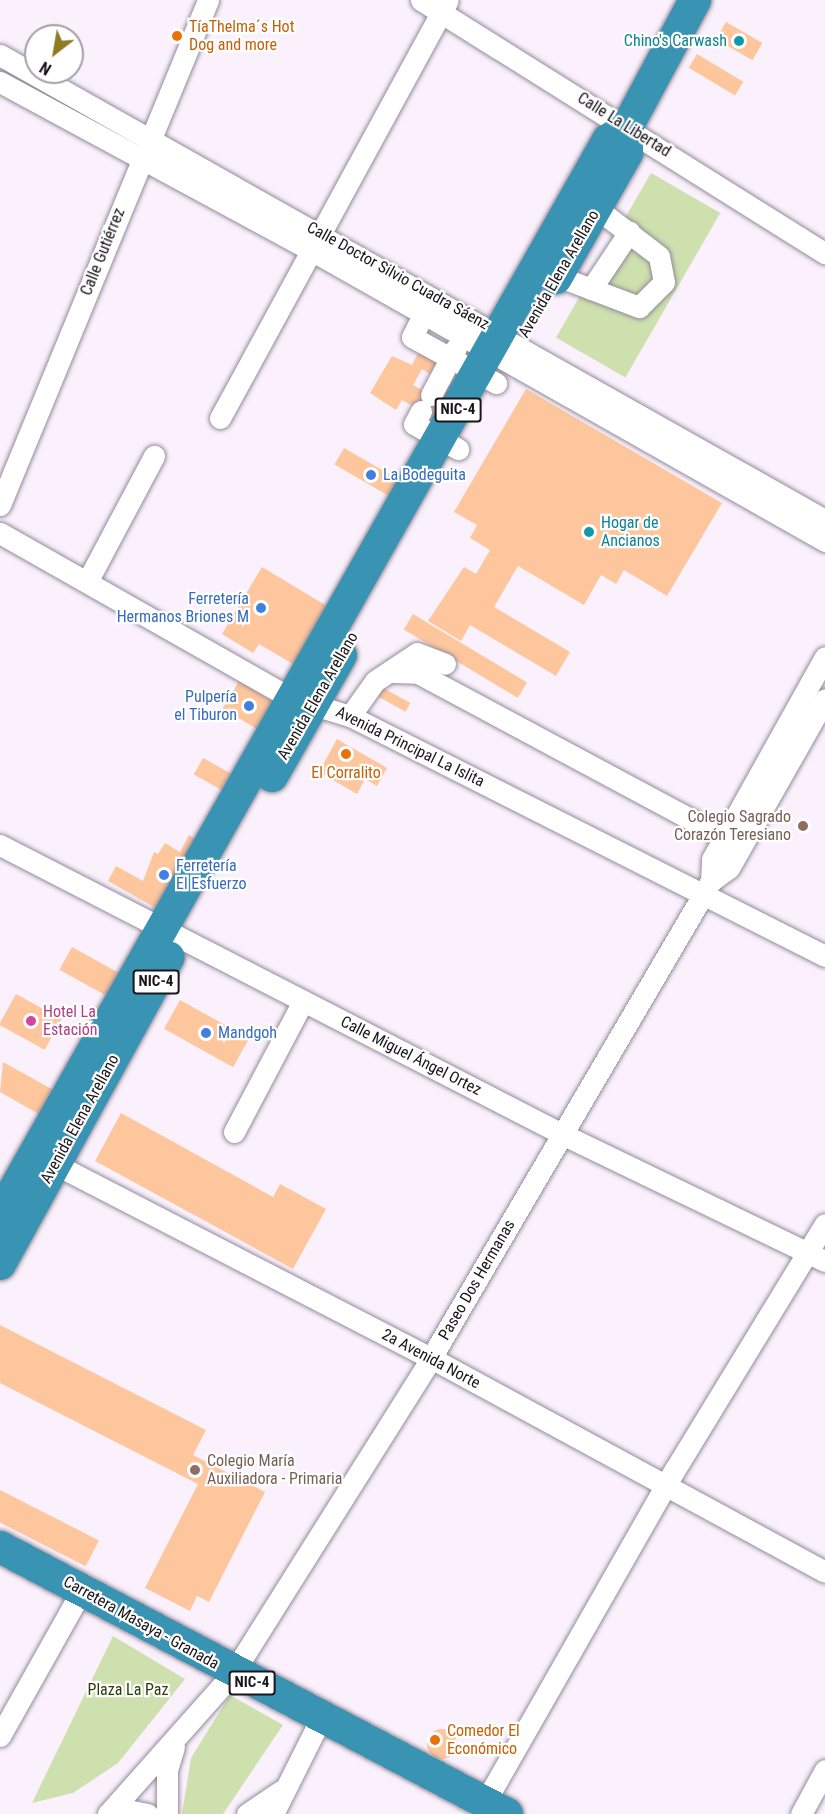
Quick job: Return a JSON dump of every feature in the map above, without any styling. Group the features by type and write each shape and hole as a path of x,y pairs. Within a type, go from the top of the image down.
{"highway":[{"name":"Avenida Elena Arellano","path":"0,1264 45,1159 170,933 566,239 608,140 627,127 695,0"},
{"name":"Avenida Elena Arellano","path":"499,358 557,276 566,239 596,208 627,153 627,127"},
{"name":"Avenida Elena Arellano","path":"0,1215 45,1159"},
{"name":"Carretera Masaya - Granada","path":"0,1547 233,1673 496,1808"}],"street":[{"name":"Calle Gutiérrez","path":"0,505 145,147 208,0"},
{"name":"Calle La Libertad","path":"421,0 444,6 825,254"},
{"path":"220,418 444,6"},
{"name":"Calle Doctor Silvio Cuadra Sáenz","path":"0,55 145,147 468,327 499,358 658,435 792,512 825,541"},
{"name":"Calle Doctor Silvio Cuadra Sáenz","path":"0,82 145,147"},
{"path":"557,276 639,307 664,282 664,263 629,232 596,208"},
{"path":"591,289 629,232"},
{"path":"428,304 412,337 450,358 499,358"},
{"path":"449,444 414,424 468,327"},
{"path":"87,582 154,456"},
{"name":"Calle Doctor Silvio Cuadra Sáenz","path":"792,512 825,520"},
{"name":"Avenida Principal La Islita","path":"0,532 303,700 350,716 708,887 825,956"},
{"path":"350,716 375,681 393,672 417,652 445,664"},
{"name":"Paseo Dos Hermanas","path":"708,887 712,859 825,657"},
{"path":"393,672 418,673 724,837"},
{"name":"Paseo Dos Hermanas","path":"108,1814 233,1673 431,1358 708,887 729,868 825,699"},
{"name":"Calle Miguel Ángel Ortez","path":"0,845 562,1134 817,1257"},
{"path":"234,1132 303,1001"},
{"name":"2a Avenida Norte","path":"45,1159 431,1358 825,1572"},
{"path":"496,1808 665,1486 817,1257 825,1224"},
{"path":"0,1736 8,1706 82,1590"},
{"path":"273,1814 281,1791 321,1718"},
{"path":"167,1814 167,1770 176,1740"},
{"path":"801,1814 825,1770"},
{"path":"247,1814 281,1791"},
{"path":"108,1814 122,1809 148,1814"}],"green space":[{"path":"651,173 720,213 625,378 556,338"},
{"name":"Plaza La Paz","path":"113,1636 185,1679 118,1763 73,1793 32,1803"},
{"path":"230,1695 283,1725 223,1814 182,1814 191,1758"}],"building":[{"name":"Chino's Carwash","path":"726,22 762,43 752,60 716,39"},
{"path":"697,54 743,82 735,96 689,68"},
{"path":"419,351 437,361 430,374 422,369 413,385 447,404 438,420 402,400 396,410 370,393 392,356 412,365"},
{"name":"Hogar de Ancianos","path":"526,389 722,503 667,596 624,570 616,584 601,575 584,605 518,566 494,607 570,652 556,676 470,625 461,641 428,621 464,567 476,574 490,550 470,538 477,525 454,512"},
{"name":"La Bodeguita","path":"344,448 407,484 398,501 334,464"},
{"name":"Ferretería Hermanos Briones M","path":"262,567 332,609 298,667 259,644 253,653 222,634"},
{"path":"413,614 527,683 518,698 404,629"},
{"name":"Pulpería el Tiburon","path":"239,681 276,703 259,731 223,708"},
{"path":"378,685 410,703 406,712 373,694"},
{"name":"El Corralito","path":"337,739 387,768 377,786 365,779 357,794 319,772"},
{"path":"203,758 242,780 233,796 194,775"},
{"name":"Ferretería El Esfuerzo","path":"189,835 200,842 161,911 108,881 116,866 143,881 154,852 158,854 165,843 180,852"},
{"path":"72,947 130,979 117,1002 59,970"},
{"name":"Hotel La Estación","path":"16,994 61,1019 45,1050 0,1025"},
{"name":"Mandgoh","path":"180,1000 249,1038 233,1067 164,1029"},
{"path":"3,1062 57,1092 44,1117 0,1092"},
{"path":"121,1113 273,1197 280,1184 326,1209 293,1269 95,1161"},
{"name":"Colegio María Auxiliadora - Primaria","path":"0,1325 206,1430 193,1455 265,1492 209,1602 197,1596 190,1611 145,1588 198,1484 0,1383"},
{"path":"0,1490 99,1540 86,1566 0,1523"},
{"path":"442,1729 448,1730 456,1738 456,1750 448,1758 442,1759 436,1758 428,1750 427,1744 428,1738 436,1730"}],"place":[{"name":"TíaThelma´s Hot Dog and more","path":"177,36"},
{"name":"Chino's Carwash","path":"739,41"},
{"name":"La Bodeguita","path":"371,475"},
{"name":"Hogar de Ancianos","path":"589,532"},
{"name":"Ferretería Hermanos Briones M","path":"261,608"},
{"name":"Pulpería el Tiburon","path":"249,706"},
{"name":"El Corralito","path":"346,754"},
{"name":"Colegio Sagrado Corazón Teresiano","path":"803,826"},
{"name":"Ferretería El Esfuerzo","path":"164,875"},
{"name":"Hotel La Estación","path":"31,1021"},
{"name":"Mandgoh","path":"206,1033"},
{"name":"Colegio María Auxiliadora - Primaria","path":"195,1470"},
{"name":"Comedor El Económico","path":"435,1740"}]}
